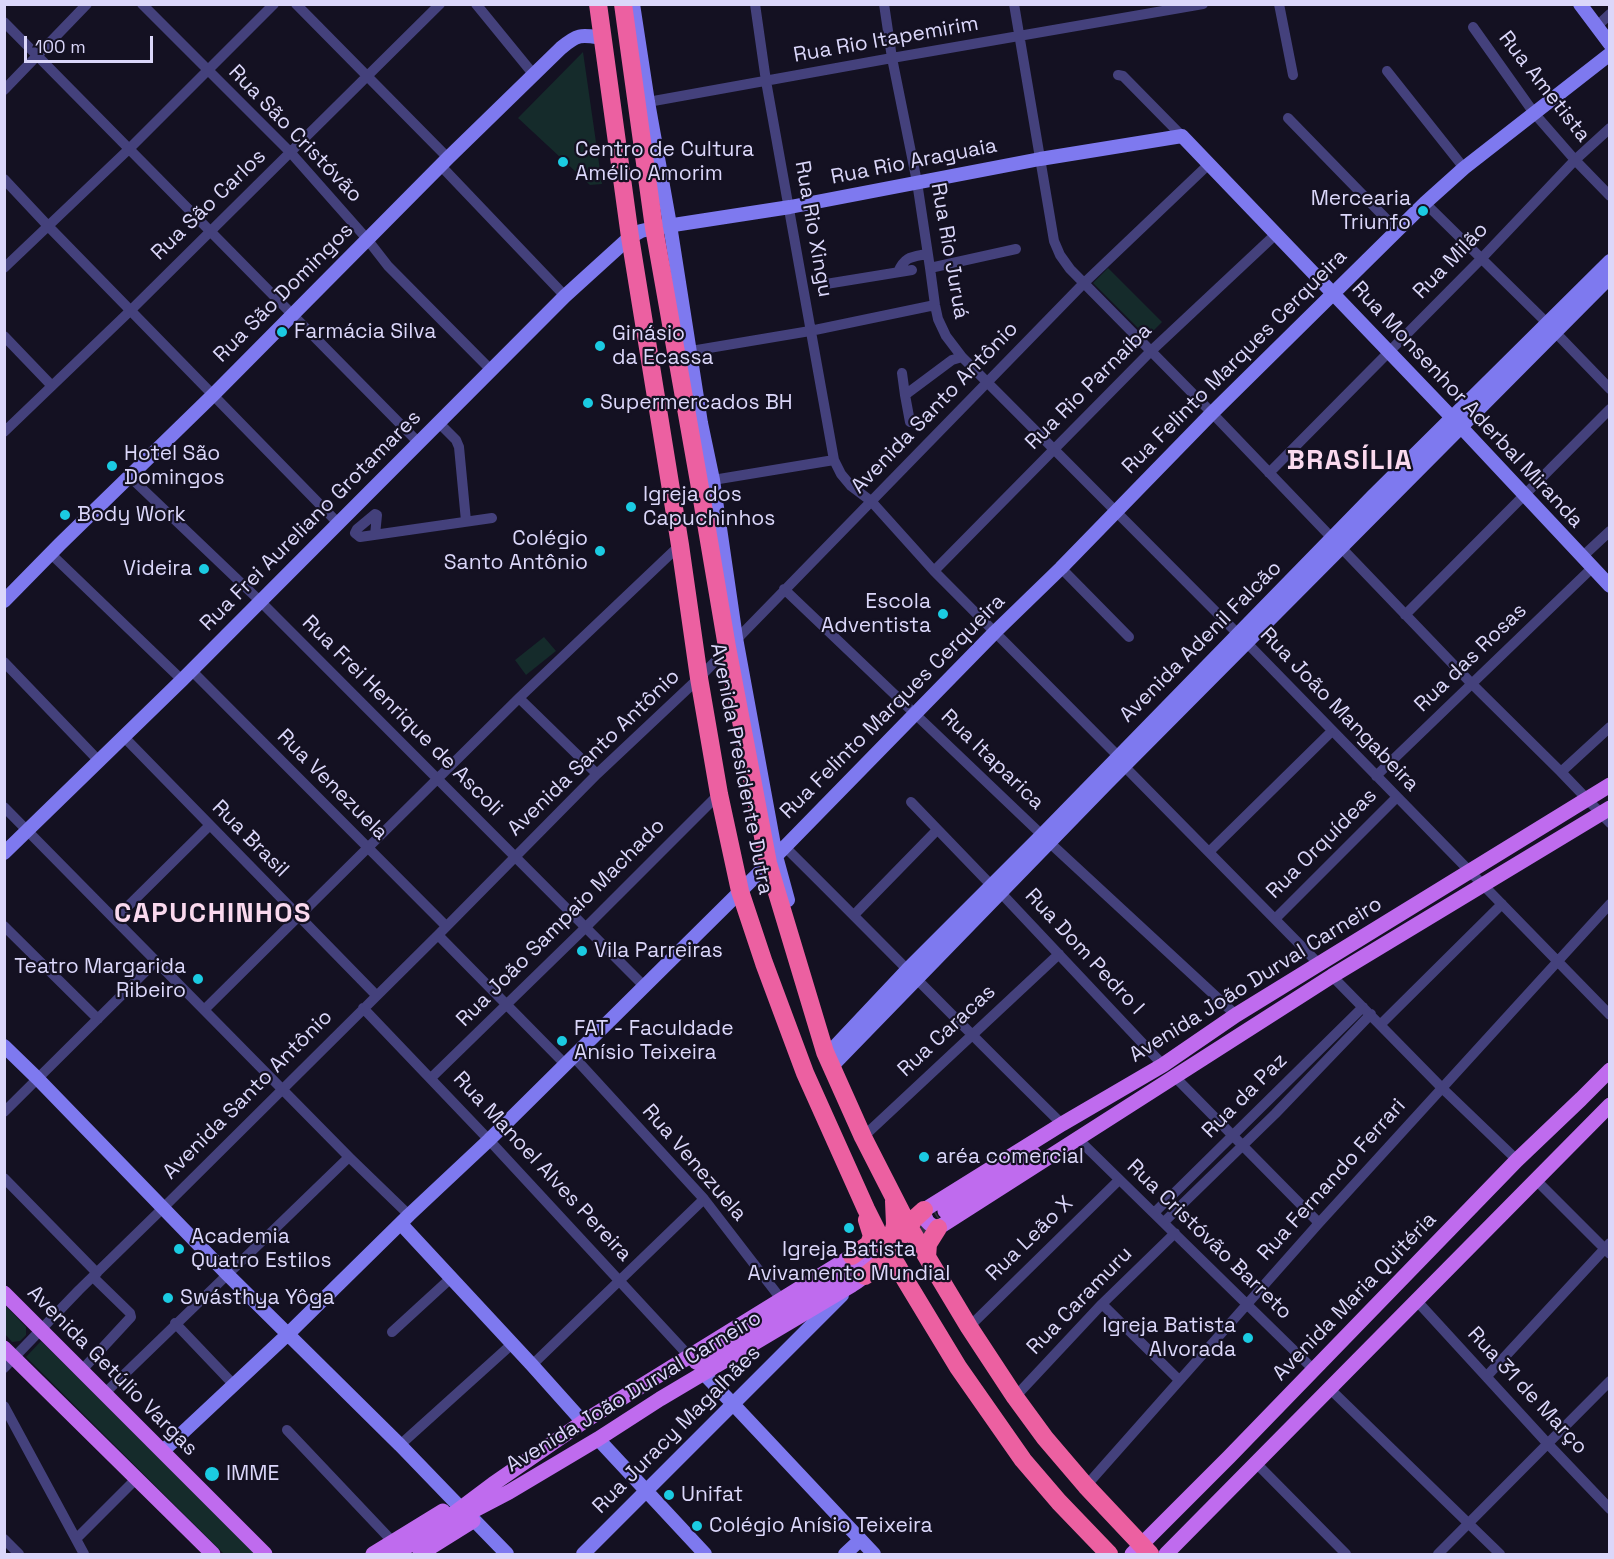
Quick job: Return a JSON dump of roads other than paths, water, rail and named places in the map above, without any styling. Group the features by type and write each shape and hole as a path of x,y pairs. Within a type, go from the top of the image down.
{"highway":[{"name":"Avenida Presidente Dutra","path":"624,4 732,643 776,855 827,1058 863,1137 909,1227 969,1327 1045,1438 1141,1551"},
{"path":"624,4 640,47"},
{"name":"Avenida Presidente Dutra","path":"599,12 630,237 699,678 719,794 740,891 805,1073 866,1209 892,1258 958,1367 1023,1460 1109,1554"},
{"path":"895,1199 933,1218"},
{"path":"892,1258 895,1199"},
{"path":"857,1271 872,1236 866,1209"},
{"path":"892,1258 914,1219 933,1218"},
{"path":"927,1257 933,1218"},
{"path":"857,1271 892,1258"},
{"path":"857,1271 883,1272 906,1281"}],"main road":[{"name":"Avenida João Durval Carneiro","path":"933,1218 1062,1124 1160,1072 1236,1016 1610,785"},
{"name":"Avenida João Durval Carneiro","path":"933,1218 1078,1139 1332,976 1483,885 1606,815"},
{"name":"Avenida Maria Quitéria","path":"1141,1551 1313,1369 1517,1160 1610,1070"},
{"path":"933,1218 1160,1072 1174,1076"},
{"path":"1166,1554 1610,1105"},
{"name":"Avenida João Durval Carneiro","path":"421,1538 493,1484 583,1422 782,1299 857,1271"},
{"name":"Avenida João Durval Carneiro","path":"394,1548 421,1538 509,1492 598,1439 704,1374 857,1271"},
{"path":"655,1379 720,1350 857,1271"},
{"name":"Avenida Getúlio Vargas","path":"4,1293 266,1554"},
{"path":"667,1395 720,1350"},
{"path":"8,1358 213,1554"},
{"path":"1229,1457 1235,1467 1252,1467"},
{"path":"374,1554 394,1548 456,1503 493,1484"},
{"path":"420,1554 474,1520 509,1492"}],"street":[{"path":"4,90 87,4"},
{"name":"Rua São Cristóvão","path":"142,4 291,153 388,266 491,370"},
{"path":"4,268 130,148 274,4"},
{"path":"296,4 367,76 565,296"},
{"name":"Rua São Carlos","path":"4,432 291,153 440,4"},
{"path":"476,4 534,75"},
{"path":"586,4 599,12"},
{"name":"Avenida Presidente Dutra","path":"633,4 648,102 647,132"},
{"name":"Rua Rio Xingu","path":"755,4 766,81 834,460"},
{"name":"Rua Rio Juruá","path":"884,4 916,182 934,305 946,336 987,383"},
{"path":"1014,4 1054,241 1070,269 1212,413 1472,684 1586,799 1606,815"},
{"name":"Rua Rio Itapemirim","path":"648,102 1020,37 1148,9 1203,4"},
{"path":"1279,4 1293,75"},
{"path":"1580,4 1610,44"},
{"path":"1596,27 1610,14"},
{"path":"4,22 419,443"},
{"name":"Rua Ametista","path":"1473,27 1534,113 1610,196"},
{"name":"Rua São Domingos","path":"4,601 561,48 574,38 585,35 603,38"},
{"name":"Rua Felinto Marques Cerqueira","path":"163,1451 489,1140 776,855 1212,413 1397,230 1464,168 1610,54"},
{"path":"1387,71 1464,168"},
{"name":"Rua Monsenhor Aderbal Miranda","path":"1118,75 1123,76 1209,164 1610,586"},
{"path":"1288,118 1397,230"},
{"name":"Rua Milão","path":"1269,472 1481,259 1575,160 1610,128"},
{"name":"Rua Rio Araguaia","path":"662,226 790,207 1040,159 1182,136"},
{"name":"Avenida Santo Antônio","path":"8,1358 41,1330 597,774 699,678 1083,284 1209,164"},
{"path":"4,179 338,523"},
{"path":"1425,203 1610,389"},
{"name":"Rua Frei Aureliano Grotamares","path":"4,853 186,675 565,296 630,237 641,231 662,226"},
{"name":"Rua Rio Parnaíba","path":"934,571 1150,352 1276,234"},
{"path":"930,268 1016,249"},
{"path":"898,272 901,264 908,258 927,254"},
{"name":"Avenida Adenil Falcão","path":"827,1058 1551,328 1610,261"},
{"path":"826,284 912,270"},
{"name":"Avenida Adenil Falcão","path":"1551,328 1610,277"},
{"name":"Avenida Presidente Dutra","path":"674,296 691,351 695,424"},
{"path":"691,351 810,331 934,305"},
{"path":"4,336 52,386"},
{"path":"905,395 952,360 962,357"},
{"path":"902,373 910,422"},
{"name":"Rua João Mangabeira","path":"987,383 1243,639 1610,1015"},
{"path":"1405,615 1610,409"},
{"path":"439,423 456,440 459,447 466,521"},
{"path":"706,481 834,460 851,486 871,501 934,571 1319,964"},
{"name":"Rua Frei Henrique de Ascoli","path":"129,476 260,601 644,986"},
{"path":"375,535 492,518"},
{"path":"1582,557 1610,531"},
{"path":"204,1010 519,698 680,545"},
{"name":"Rua Venezuela","path":"51,554 186,675 368,848 506,1005 569,1060 704,1199 782,1299"},
{"name":"Rua das Rosas","path":"1376,776 1592,567"},
{"path":"1061,568 1129,637"},
{"name":"Rua Itaparica","path":"784,589 1046,839 1236,1016"},
{"path":"4,662 98,760"},
{"path":"519,698 597,774"},
{"path":"1561,772 1610,727"},
{"path":"1210,852 1332,731"},
{"name":"Rua Brasil","path":"123,736 376,995"},
{"name":"Rua João Sampaio Machado","path":"431,1078 719,794"},
{"name":"Rua Orquídeas","path":"1275,919 1397,797"},
{"name":"Rua Dom Pedro I","path":"911,802 1059,954 1160,1072"},
{"path":"4,807 350,1157 405,1220 451,1278 583,1422"},
{"path":"115,919 209,826"},
{"path":"854,915 937,830"},
{"path":"776,855 854,915 1062,1124"},
{"path":"1381,1024 1502,904"},
{"name":"Rua Fernando Ferrari","path":"1086,1486 1319,1223 1610,904"},
{"path":"4,926 98,1019"},
{"name":"Rua Caracas","path":"863,1137 1059,954"},
{"path":"4,1112 156,961"},
{"path":"1332,976 1442,1088 1517,1160"},
{"name":"Rua Manoel Alves Pereira","path":"363,1008 689,1356"},
{"name":"Rua da Paz","path":"1154,1213 1266,1103 1367,1010"},
{"name":"Rua da Paz","path":"1164,1222 1275,1113 1367,1010"},
{"path":"4,1047 38,1078 102,1147 456,1503"},
{"path":"1174,1076 1319,1223"},
{"path":"1266,1103 1275,1113"},
{"name":"Rua Cristóvão Barreto","path":"1078,1139 1313,1369"},
{"path":"105,1393 175,1323 350,1157"},
{"path":"4,1178 130,1312 131,1317 82,1370"},
{"path":"1487,1376 1608,1248 1535,1179"},
{"name":"Rua Leão X","path":"969,1327 1119,1180"},
{"path":"532,1365 704,1199"},
{"name":"Rua Caramuru","path":"1015,1397 1102,1304 1174,1233"},
{"name":"Rua Juracy Magalhães","path":"583,1554 733,1404 857,1271"},
{"path":"392,1332 451,1278"},
{"name":"Rua 31 de Março","path":"1416,1300 1610,1509"},
{"path":"1102,1304 1179,1380"},
{"path":"175,1323 234,1385"},
{"path":"400,1445 512,1344"},
{"path":"704,1374 874,1554"},
{"path":"1438,1554 1610,1381"},
{"path":"1329,1388 1500,1554"},
{"path":"4,1406 84,1554"},
{"path":"287,1430 394,1548"},
{"path":"598,1439 705,1554"},
{"path":"1252,1467 1346,1554"},
{"path":"76,1539 136,1479"},
{"path":"474,1520 507,1554"},
{"path":"4,1539 20,1554"},
{"path":"844,1554 860,1540"}],"tunnel":[{"path":"917,1229 938,1216"}],"place":[{"name":"Centro de Cultura Amélio Amorim","path":"563,162"},
{"name":"Mercearia Triunfo","path":"1423,211"},
{"name":"Farmácia Silva","path":"282,332"},
{"name":"Ginásio da Ecassa","path":"600,346"},
{"name":"Supermercados BH","path":"588,403"},
{"name":"Hotel São Domingos","path":"112,466"},
{"name":"Igreja dos Capuchinhos","path":"631,507"},
{"name":"Body Work","path":"65,515"},
{"name":"Colégio Santo Antônio","path":"600,551"},
{"name":"Videira","path":"204,569"},
{"name":"Escola Adventista","path":"943,614"},
{"name":"Vila Parreiras","path":"582,951"},
{"name":"Teatro Margarida Ribeiro","path":"198,979"},
{"name":"FAT - Faculdade Anísio Teixeira","path":"562,1041"},
{"name":"aréa comercial","path":"924,1157"},
{"name":"Igreja Batista Avivamento Mundial","path":"849,1228"},
{"name":"Academia Quatro Estilos","path":"179,1249"},
{"name":"Swásthya Yôga","path":"168,1298"},
{"name":"Igreja Batista Alvorada","path":"1248,1338"},
{"name":"IMME","path":"212,1474"},
{"name":"Unifat","path":"669,1495"},
{"name":"Colégio Anísio Teixeira","path":"697,1526"}],"district":[{"name":"BRASÍLIA","path":"1350,462"},
{"name":"CAPUCHINHOS","path":"213,915"}]}
